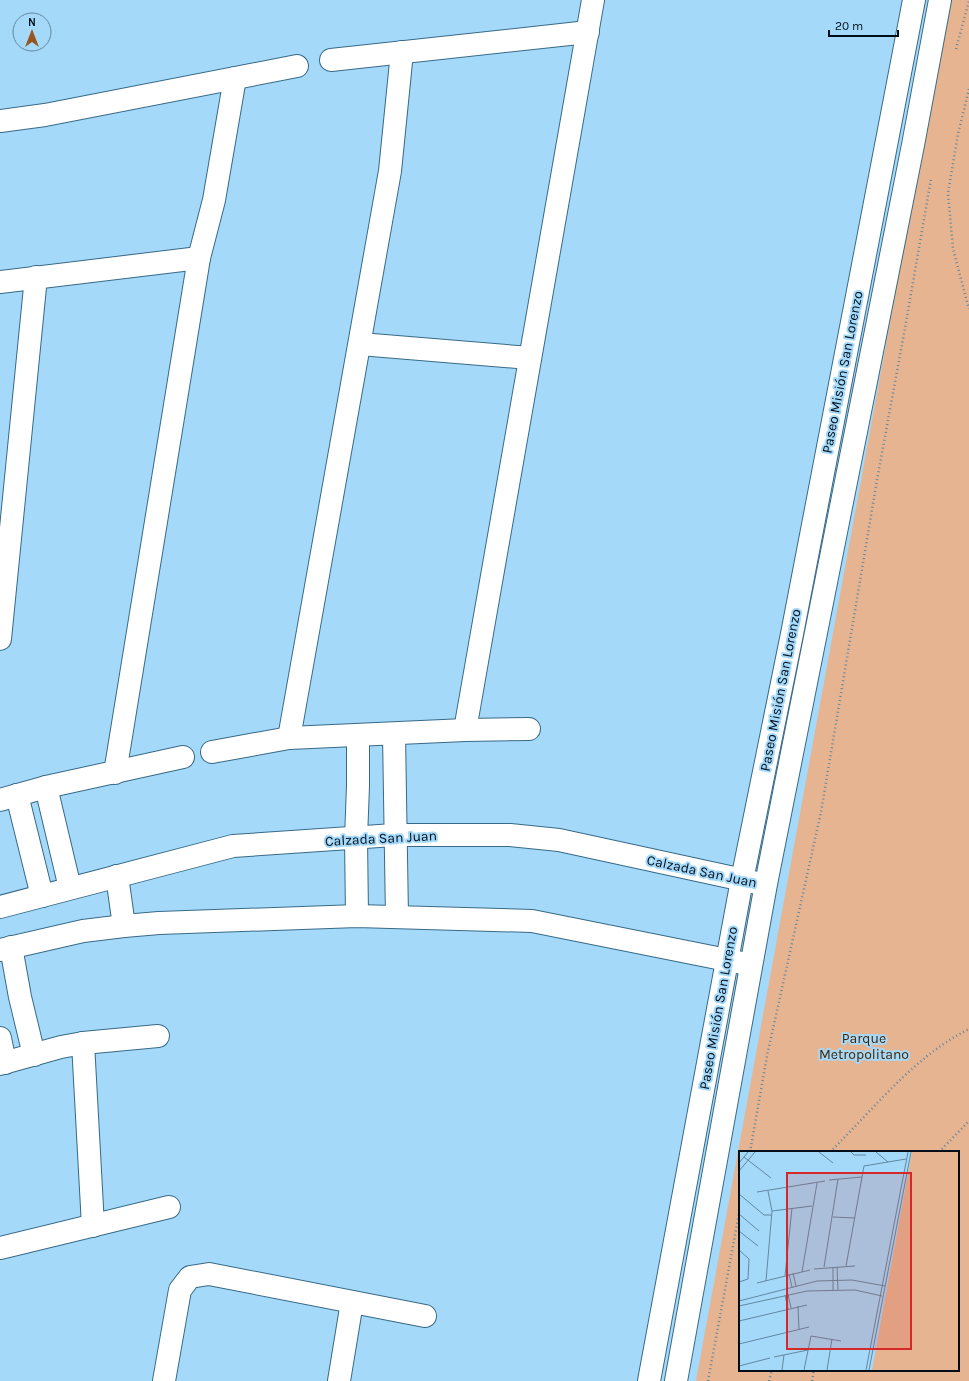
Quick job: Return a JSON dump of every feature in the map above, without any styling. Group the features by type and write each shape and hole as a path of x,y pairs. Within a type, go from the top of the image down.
{"street":[{"path":"465,730 593,0"},
{"name":"Paseo Misión San Lorenzo","path":"649,1381 742,880 790,642 914,0"},
{"name":"Paseo Misión San Lorenzo","path":"676,1381 766,884 914,145 940,0"},
{"path":"331,60 588,32"},
{"path":"288,738 360,344 390,170 402,52"},
{"path":"0,121 45,115 297,66"},
{"path":"115,773 199,258 214,200 235,78"},
{"path":"0,282 199,258"},
{"path":"0,639 36,277"},
{"path":"360,344 530,358"},
{"path":"212,752 288,738 465,730 529,729"},
{"path":"394,734 396,917"},
{"path":"357,916 356,838 358,736"},
{"path":"42,896 9,798 46,787 183,757"},
{"path":"46,787 70,888"},
{"name":"Calzada San Juan","path":"0,907 233,846 394,835 510,835 559,840 766,884"},
{"path":"117,876 124,926"},
{"path":"34,1055 20,997 5,948 83,931 159,923 357,916 532,921 751,965"},
{"path":"0,1038 2,1064 83,1043 158,1036"},
{"path":"83,1043 93,1226"},
{"path":"0,1248 169,1207"},
{"path":"164,1381 180,1290 190,1277 209,1274 425,1316"},
{"path":"339,1381 352,1302"}],"path":[{"path":"955,50 969,1"},
{"path":"969,89 958,134 948,193 953,249 969,309"},
{"path":"750,1151 767,1056 820,812 876,480 905,328 932,173"},
{"path":"831,1151 896,1084 940,1046 969,1029"},
{"path":"940,1151 969,1121"},
{"path":"708,1381 739,1213"},
{"path":"769,1381 772,1371"},
{"path":"812,1381 814,1371"}],"green space":[{"name":"Parque Metropolitano","path":"949,0 969,0 969,1381 696,1381"}]}
